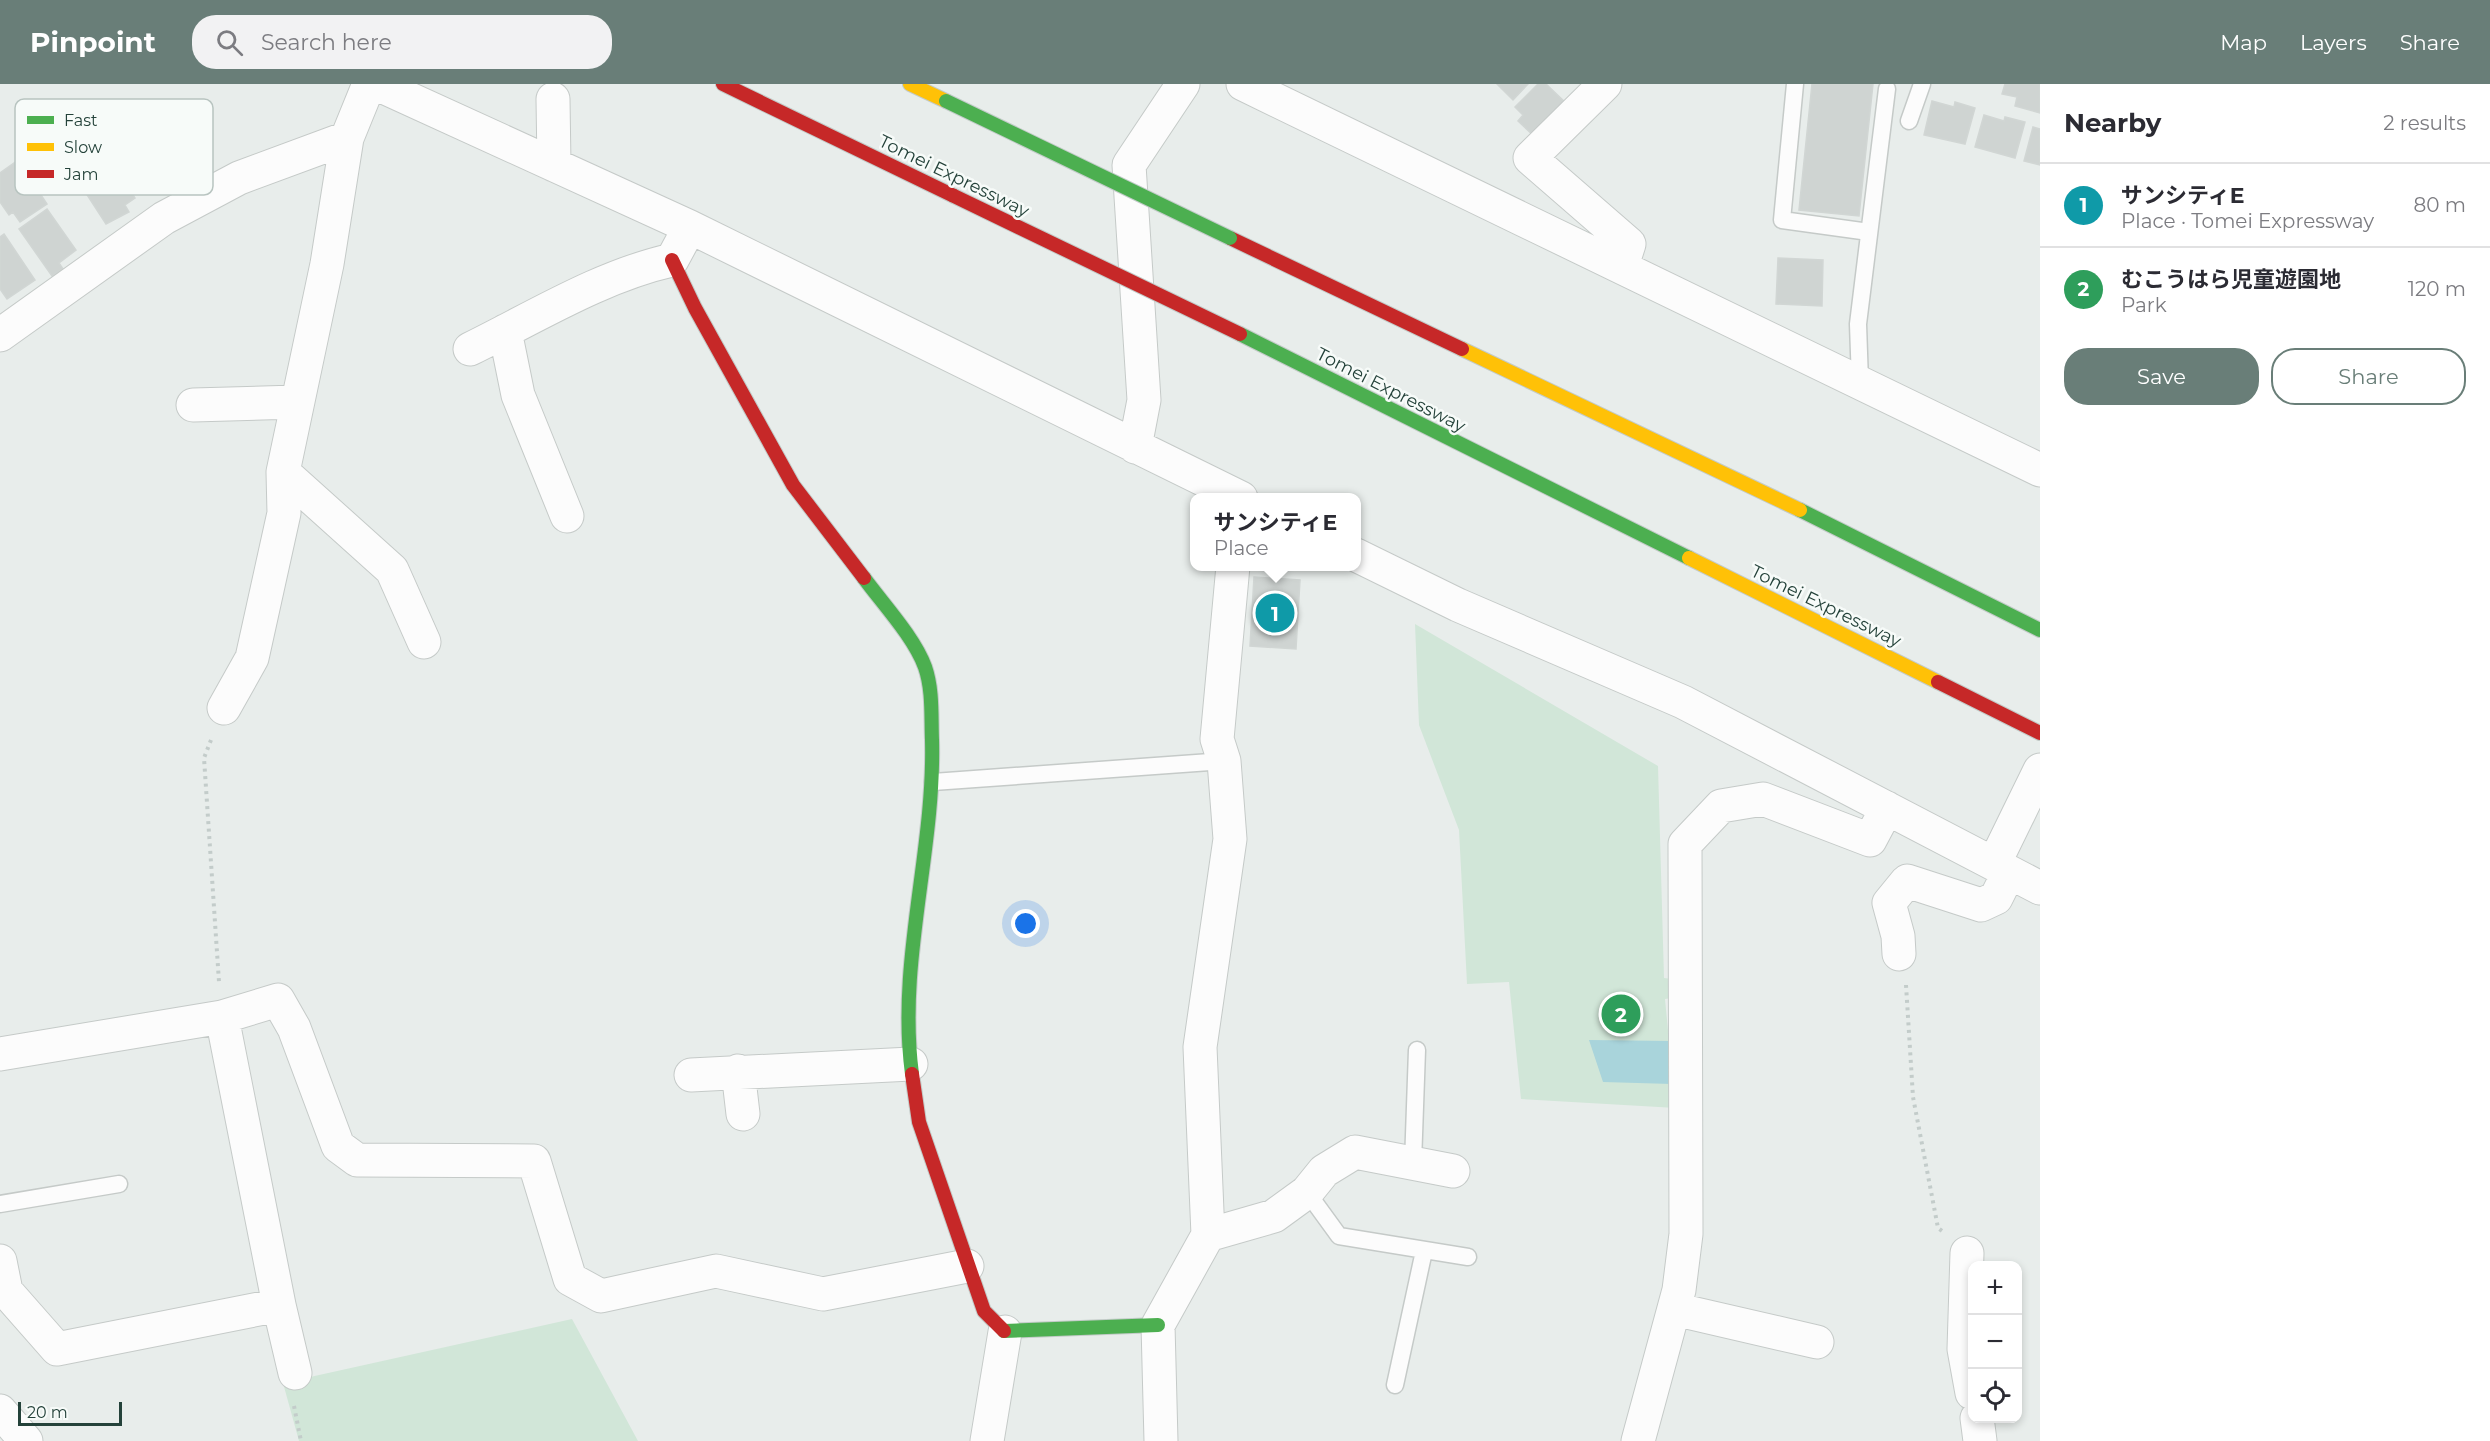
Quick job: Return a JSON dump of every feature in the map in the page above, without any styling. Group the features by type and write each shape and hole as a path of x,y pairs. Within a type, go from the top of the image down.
{"main road":[{"name":"Tomei Expressway","path":"723,84 1240,334 2040,733"},
{"path":"910,84 1795,508 2040,630"},
{"path":"672,260 695,308 793,485 899,624 925,667 931,697 933,782 918,904 909,1016 911,1064 920,1122 984,1311 1005,1332 1158,1325"}],"street":[{"path":"224,708 252,658 284,513 283,472 327,264 347,138 369,84"},
{"path":"377,84 690,227 1230,493"},
{"path":"1135,447 1144,400 1129,165 1183,84"},
{"path":"1243,84 2040,470"},
{"path":"1596,87 1530,158 1629,244 1622,266"},
{"path":"554,99 554,165"},
{"path":"213,192 239,178 347,138"},
{"path":"0,335 164,218 207,195"},
{"path":"470,349 526,319 645,266 672,260 690,227"},
{"path":"506,331 518,395 567,516"},
{"path":"193,405 297,402"},
{"path":"283,472 392,570 424,642"},
{"path":"1361,557 1458,605 1683,702 2040,888"},
{"path":"1161,1441 1158,1325 1208,1235 1200,1047 1230,839 1224,761 1217,739 1233,571"},
{"path":"1903,968 1898,936 1889,903 1907,881 1981,905 1996,898 2001,868 2033,784"},
{"path":"1638,1441 1674,1309 1686,1234 1685,844 1721,806 1763,799 1870,840 1887,808"},
{"path":"0,1054 222,1017 278,1000 294,1028 338,1146 357,1160 534,1161 570,1279 601,1296 716,1270 822,1294 967,1266"},
{"path":"222,1017 279,1305 296,1373"},
{"path":"691,1075 911,1064"},
{"path":"738,1071 743,1114"},
{"path":"1208,1235 1274,1216 1306,1192 1324,1171 1355,1152 1453,1171"},
{"path":"1967,1253 1964,1349 1968,1371"},
{"path":"0,1261 6,1291 57,1349 279,1305"},
{"path":"1674,1309 1817,1342"},
{"path":"987,1441 1005,1332"},
{"path":"0,1411 26,1441"},
{"path":"1978,1423 1980,1441"}],"lane":[{"path":"1795,84 1782,220 1869,232"},
{"path":"1910,121 1922,84"},
{"path":"1860,382 1857,324 1887,89"},
{"path":"933,782 1224,761"},
{"path":"1413,1163 1417,1050"},
{"path":"0,1204 119,1184"},
{"path":"1306,1192 1339,1236 1468,1257"},
{"path":"1395,1385 1424,1251"}],"path":[{"path":"204,758 222,1017"},
{"path":"1903,968 1913,1097 1938,1228"}],"green space":[{"path":"1415,624 1658,766 1664,978 1672,979 1672,998 1665,999 1668,1030 1672,1030 1676,1108 1521,1099 1509,982 1467,984 1459,830 1419,725"},
{"path":"572,1319 638,1441 299,1441 283,1383"}],"water":[{"path":"1589,1040 1671,1041 1672,1084 1603,1082"}],"building":[{"path":"1497,84 1528,84 1513,100"},
{"path":"1538,84 1546,84 1567,104 1535,137 1518,121 1523,115 1515,107"},
{"path":"1812,84 1873,84 1859,216 1799,210"},
{"path":"2005,84 2040,84 2040,113 2015,106 2017,97 2002,94"},
{"path":"1932,101 1954,107 1955,102 1975,108 1965,144 1924,135"},
{"path":"1984,115 2004,121 2005,117 2025,122 2015,158 1975,147"},
{"path":"2033,127 2040,129 2040,165 2024,161"},
{"path":"15,162 15,195 41,195 47,204 20,222 13,212 9,215 0,202 0,173"},
{"path":"87,195 133,195 135,198 125,205 129,212 106,224"},
{"path":"47,209 76,250 59,263 63,269 52,276 19,229"},
{"path":"4,234 35,280 7,299 0,289 0,237"},
{"path":"1778,258 1823,260 1822,306 1776,304"},
{"path":"1254,577 1300,580 1296,649 1250,646"}],"traffic: fast":[{"path":"946,101 1230,238"},
{"path":"1240,334 1689,558"},
{"path":"1800,510 2040,630"},
{"path":"864,578 914,644 928,676 930,694 931,782 909,990 912,1074"},
{"path":"1004,1331 1158,1325"}],"traffic: slow":[{"path":"910,84 946,101"},
{"path":"1462,349 1800,510"},
{"path":"1689,558 1938,682"}],"traffic: jam":[{"path":"723,84 954,196"},
{"path":"954,196 1240,334"},
{"path":"1230,238 1462,349"},
{"path":"672,260 695,308 793,485 864,578"},
{"path":"1938,682 2040,733"},
{"path":"912,1074 919,1122 984,1311 1004,1331"}],"place":[{"name":"サンシティE","path":"1275,613"},
{"name":"むこうはら児童遊園地","path":"1621,1014"}]}
